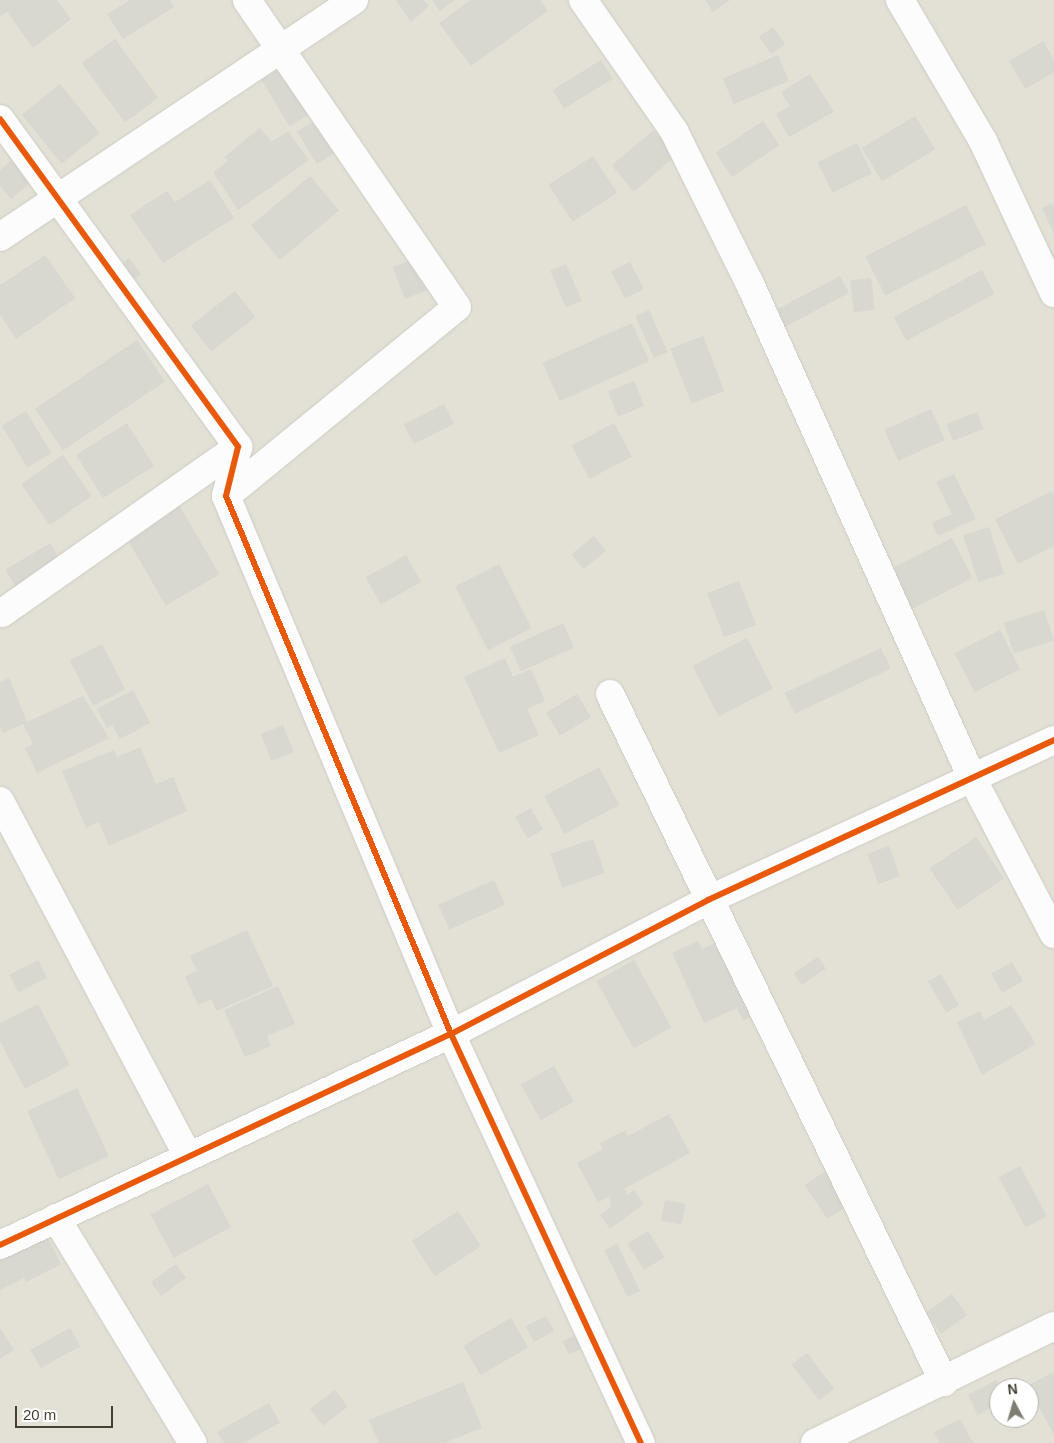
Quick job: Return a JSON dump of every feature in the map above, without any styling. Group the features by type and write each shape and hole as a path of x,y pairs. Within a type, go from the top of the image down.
{"street":[{"path":"226,496 457,307 247,0"},
{"path":"0,237 354,0"},
{"path":"583,0 674,131 754,293 972,780 1054,934"},
{"path":"900,0 983,141 1054,293"},
{"path":"0,119 55,200 238,447"},
{"path":"238,447 226,496 451,1034 641,1443"},
{"path":"1,612 238,447"},
{"path":"610,694 708,900 944,1382"},
{"path":"0,1245 451,1034 708,900 972,780 1054,740"},
{"path":"0,801 188,1156"},
{"path":"56,1218 193,1443"},
{"path":"815,1443 944,1382 1054,1326"}],"shaded area":[{"path":"0,0 1054,0 1054,1443 0,1443"}],"building":[{"path":"0,0 57,0 71,19 33,48 7,12 0,16"},
{"path":"130,0 170,0 174,7 123,39 107,14"},
{"path":"396,0 423,0 429,6 411,22"},
{"path":"432,0 455,0 440,11"},
{"path":"471,0 540,0 548,11 471,66 439,23"},
{"path":"705,0 730,0 713,12"},
{"path":"773,27 785,44 771,54 759,37"},
{"path":"115,39 158,98 125,122 82,63"},
{"path":"1043,41 1054,60 1054,72 1025,89 1009,61"},
{"path":"778,55 789,81 734,104 723,78"},
{"path":"601,60 613,79 564,109 553,90"},
{"path":"283,67 311,113 289,126 262,80"},
{"path":"810,74 834,112 789,137 776,114 790,106 781,92"},
{"path":"60,84 100,133 62,164 22,115"},
{"path":"915,116 935,149 882,181 862,148"},
{"path":"319,118 339,150 317,164 297,132"},
{"path":"763,121 779,145 732,177 716,153"},
{"path":"260,128 272,142 288,131 309,160 238,210 213,172 228,161 224,157"},
{"path":"654,130 676,156 634,191 612,165"},
{"path":"857,143 872,174 832,193 817,162"},
{"path":"593,156 617,193 573,222 549,185"},
{"path":"13,159 32,181 11,199 0,186 0,170"},
{"path":"310,176 339,210 280,260 251,225"},
{"path":"210,180 234,218 163,263 130,215 167,191 175,202"},
{"path":"1054,202 1054,234 1042,208"},
{"path":"966,205 986,244 885,296 865,256"},
{"path":"45,255 75,298 16,339 0,315 0,285"},
{"path":"129,258 141,274 124,287 112,271"},
{"path":"416,258 428,290 405,299 393,267"},
{"path":"630,262 644,289 625,298 611,272"},
{"path":"566,264 582,301 566,307 550,271"},
{"path":"982,270 995,294 906,341 894,317"},
{"path":"840,276 849,293 774,333 765,316"},
{"path":"871,278 875,310 854,312 850,281"},
{"path":"235,291 255,317 211,351 191,325"},
{"path":"649,310 668,352 654,358 635,316"},
{"path":"632,323 649,361 560,401 542,363"},
{"path":"703,336 724,391 691,404 670,349"},
{"path":"137,340 165,381 63,450 35,409"},
{"path":"634,381 644,406 618,417 608,391"},
{"path":"444,404 454,424 414,444 404,424"},
{"path":"931,409 945,440 898,461 884,430"},
{"path":"26,411 51,453 27,467 2,425"},
{"path":"977,412 984,429 953,441 946,424"},
{"path":"127,423 154,466 103,498 76,455"},
{"path":"614,423 632,457 589,479 572,446"},
{"path":"63,455 92,496 50,525 21,484"},
{"path":"954,474 976,519 938,536 932,523 952,514 936,482"},
{"path":"1054,490 1054,546 1018,564 995,519"},
{"path":"177,501 220,575 166,606 123,532"},
{"path":"989,527 1004,574 978,582 963,535"},
{"path":"594,536 606,551 583,569 571,554"},
{"path":"952,538 972,578 910,610 890,570"},
{"path":"50,543 63,565 19,592 5,570"},
{"path":"406,555 421,582 381,604 366,577"},
{"path":"499,564 532,628 488,650 455,586"},
{"path":"739,581 756,625 724,637 707,593"},
{"path":"1044,610 1054,640 1014,653 1004,623"},
{"path":"563,623 574,648 521,671 510,647"},
{"path":"1000,630 1020,669 975,692 955,653"},
{"path":"747,638 773,689 719,716 693,666"},
{"path":"102,644 125,689 93,706 70,660"},
{"path":"881,648 891,669 795,714 785,693"},
{"path":"505,658 513,677 531,669 545,701 527,709 539,735 499,753 464,677"},
{"path":"9,678 27,722 83,696 109,738 37,773 25,748 33,744 23,724 3,733 0,726 0,682"},
{"path":"133,690 150,723 120,739 112,725 107,728 97,709"},
{"path":"577,694 591,717 560,736 546,713"},
{"path":"283,725 294,752 272,761 261,734"},
{"path":"140,747 156,784 173,777 187,811 109,846 99,822 86,828 62,771 114,750 117,757"},
{"path":"599,767 619,805 564,834 544,796"},
{"path":"531,808 543,830 527,839 515,817"},
{"path":"976,837 1004,878 958,910 930,868"},
{"path":"593,839 605,873 562,888 550,854"},
{"path":"889,846 900,876 878,884 867,854"},
{"path":"494,880 505,905 449,929 438,905"},
{"path":"247,930 273,986 217,1011 211,999 198,1005 185,976 197,971 190,956"},
{"path":"721,940 755,1015 743,1021 737,1008 704,1023 672,953 698,941 702,949"},
{"path":"818,957 826,969 802,985 794,973"},
{"path":"38,960 47,978 19,992 9,975"},
{"path":"634,960 671,1027 634,1048 596,981"},
{"path":"1012,962 1023,981 1002,993 991,974"},
{"path":"941,974 959,1005 946,1013 928,982"},
{"path":"278,986 295,1024 267,1036 271,1046 245,1057 224,1010"},
{"path":"38,1004 70,1065 25,1089 0,1041 0,1023"},
{"path":"1011,1005 1036,1044 982,1075 957,1022 980,1011 984,1020"},
{"path":"554,1066 574,1102 541,1120 521,1084"},
{"path":"77,1088 109,1156 59,1179 27,1111"},
{"path":"669,1114 690,1153 620,1191 626,1189 627,1195 634,1190 644,1204 610,1229 600,1215 611,1207 609,1197 598,1202 577,1163 603,1149 600,1143 625,1130 628,1136"},
{"path":"1020,1166 1047,1216 1026,1228 999,1177"},
{"path":"827,1170 850,1204 828,1219 805,1185"},
{"path":"208,1184 231,1227 174,1258 151,1215"},
{"path":"665,1200 686,1204 682,1225 661,1221"},
{"path":"458,1211 481,1246 435,1276 412,1241"},
{"path":"648,1231 664,1257 644,1270 628,1244"},
{"path":"45,1232 61,1264 26,1282 24,1278 0,1290 0,1255"},
{"path":"617,1244 640,1291 627,1297 604,1250"},
{"path":"176,1264 186,1278 161,1296 151,1282"},
{"path":"952,1294 967,1315 941,1334 926,1313"},
{"path":"546,1316 554,1331 534,1342 526,1327"},
{"path":"511,1318 528,1347 480,1375 463,1346"},
{"path":"0,1328 14,1350 0,1359"},
{"path":"70,1328 80,1346 41,1368 31,1350"},
{"path":"580,1332 587,1345 569,1355 562,1341"},
{"path":"807,1353 834,1389 819,1400 792,1364"},
{"path":"1054,1372 1054,1435 1039,1407 1039,1380"},
{"path":"463,1382 482,1428 444,1443 379,1443 369,1420"},
{"path":"989,1384 989,1409 978,1415 968,1395"},
{"path":"335,1390 348,1407 323,1425 310,1409"},
{"path":"269,1403 280,1423 243,1443 224,1443 217,1432"},
{"path":"960,1419 973,1443 940,1443 934,1432"}],"cycle path":[{"path":"0,119 238,447 226,496 451,1034 641,1443"},
{"path":"0,1245 451,1034 708,900 1054,740"}]}
